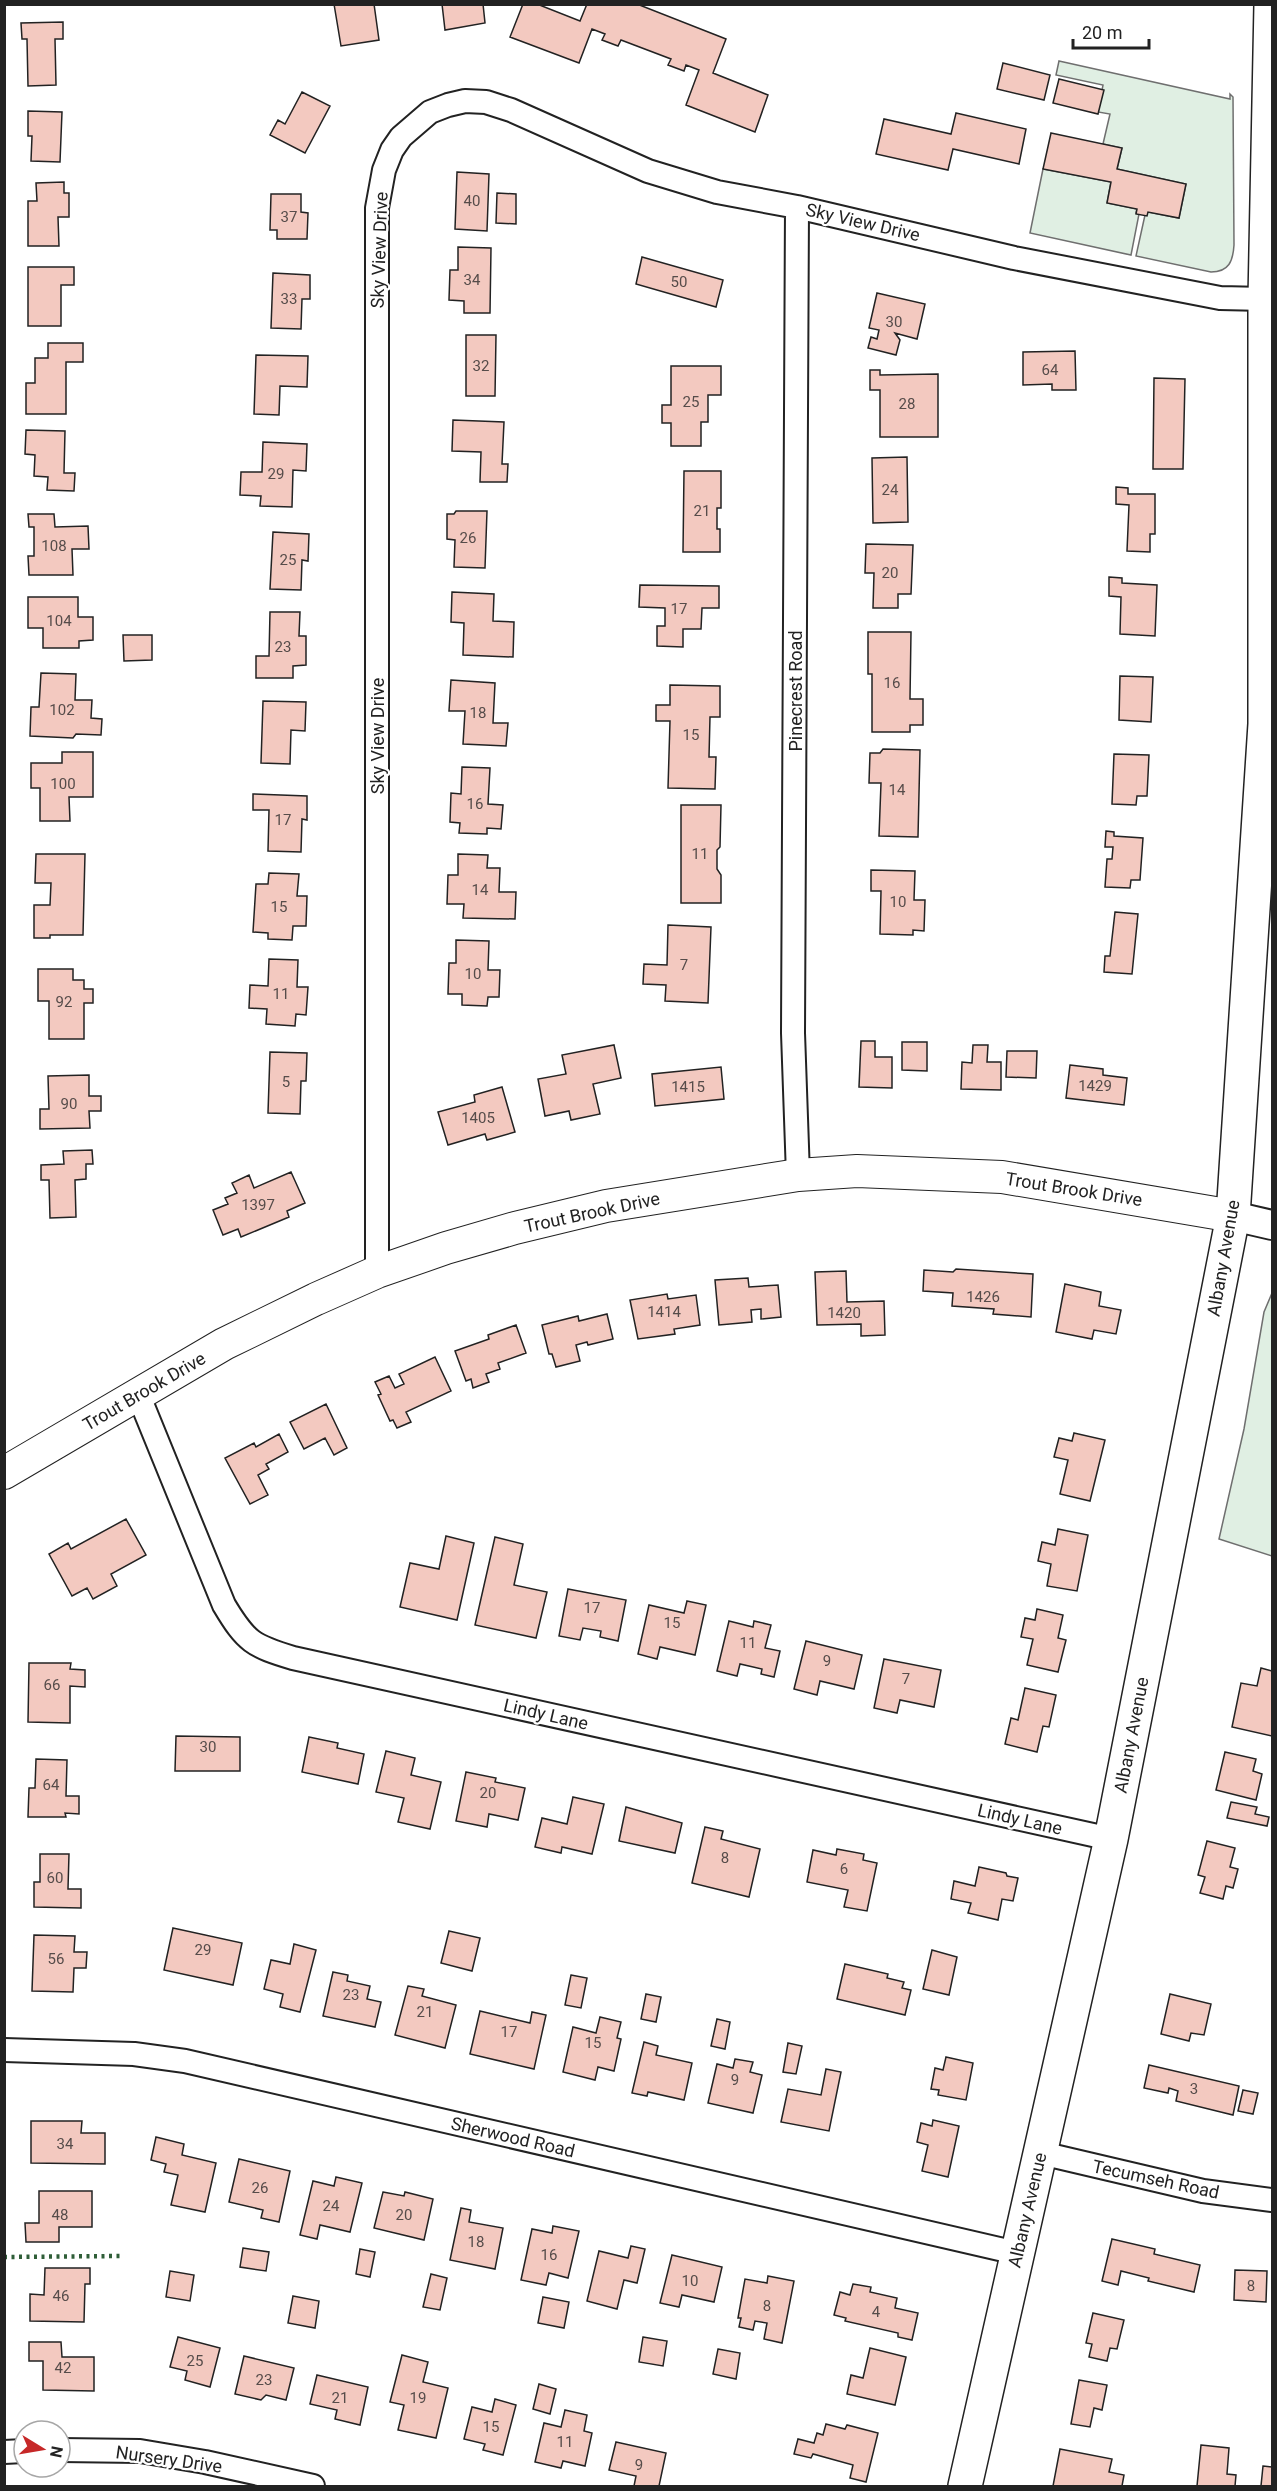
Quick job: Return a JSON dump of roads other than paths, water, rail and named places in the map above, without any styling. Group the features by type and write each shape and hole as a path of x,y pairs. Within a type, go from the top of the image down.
{"highway":[{"name":"Albany Avenue","path":"965,2487 1111,1839 1233,1216 1265,724 1265,299 1271,4"}],"main road":[{"name":"Trout Brook Drive","path":"4,1473 224,1344 377,1272 469,1242 606,1206 798,1175 857,1171 1002,1177 1233,1216"}],"street":[{"name":"Sky View Drive","path":"377,1272 376,208 384,170 392,150 401,137 430,112 465,101 486,102 512,110 648,171 686,184 797,207 1025,260 1220,298 1265,299"},
{"name":"Pinecrest Road","path":"797,207 793,1033 798,1175"},
{"path":"1233,1216 1272,1225"},
{"name":"Lindy Lane","path":"138,1394 224,1605 237,1627 249,1640 262,1649 293,1658 1111,1839"},
{"name":"Sherwood Road","path":"4,2050 134,2054 185,2061 1017,2253"},
{"name":"Tecumseh Road","path":"1041,2153 1203,2191 1272,2200"},
{"name":"Nursery Drive","path":"72,2450 141,2451 205,2462 312,2487"}]}
